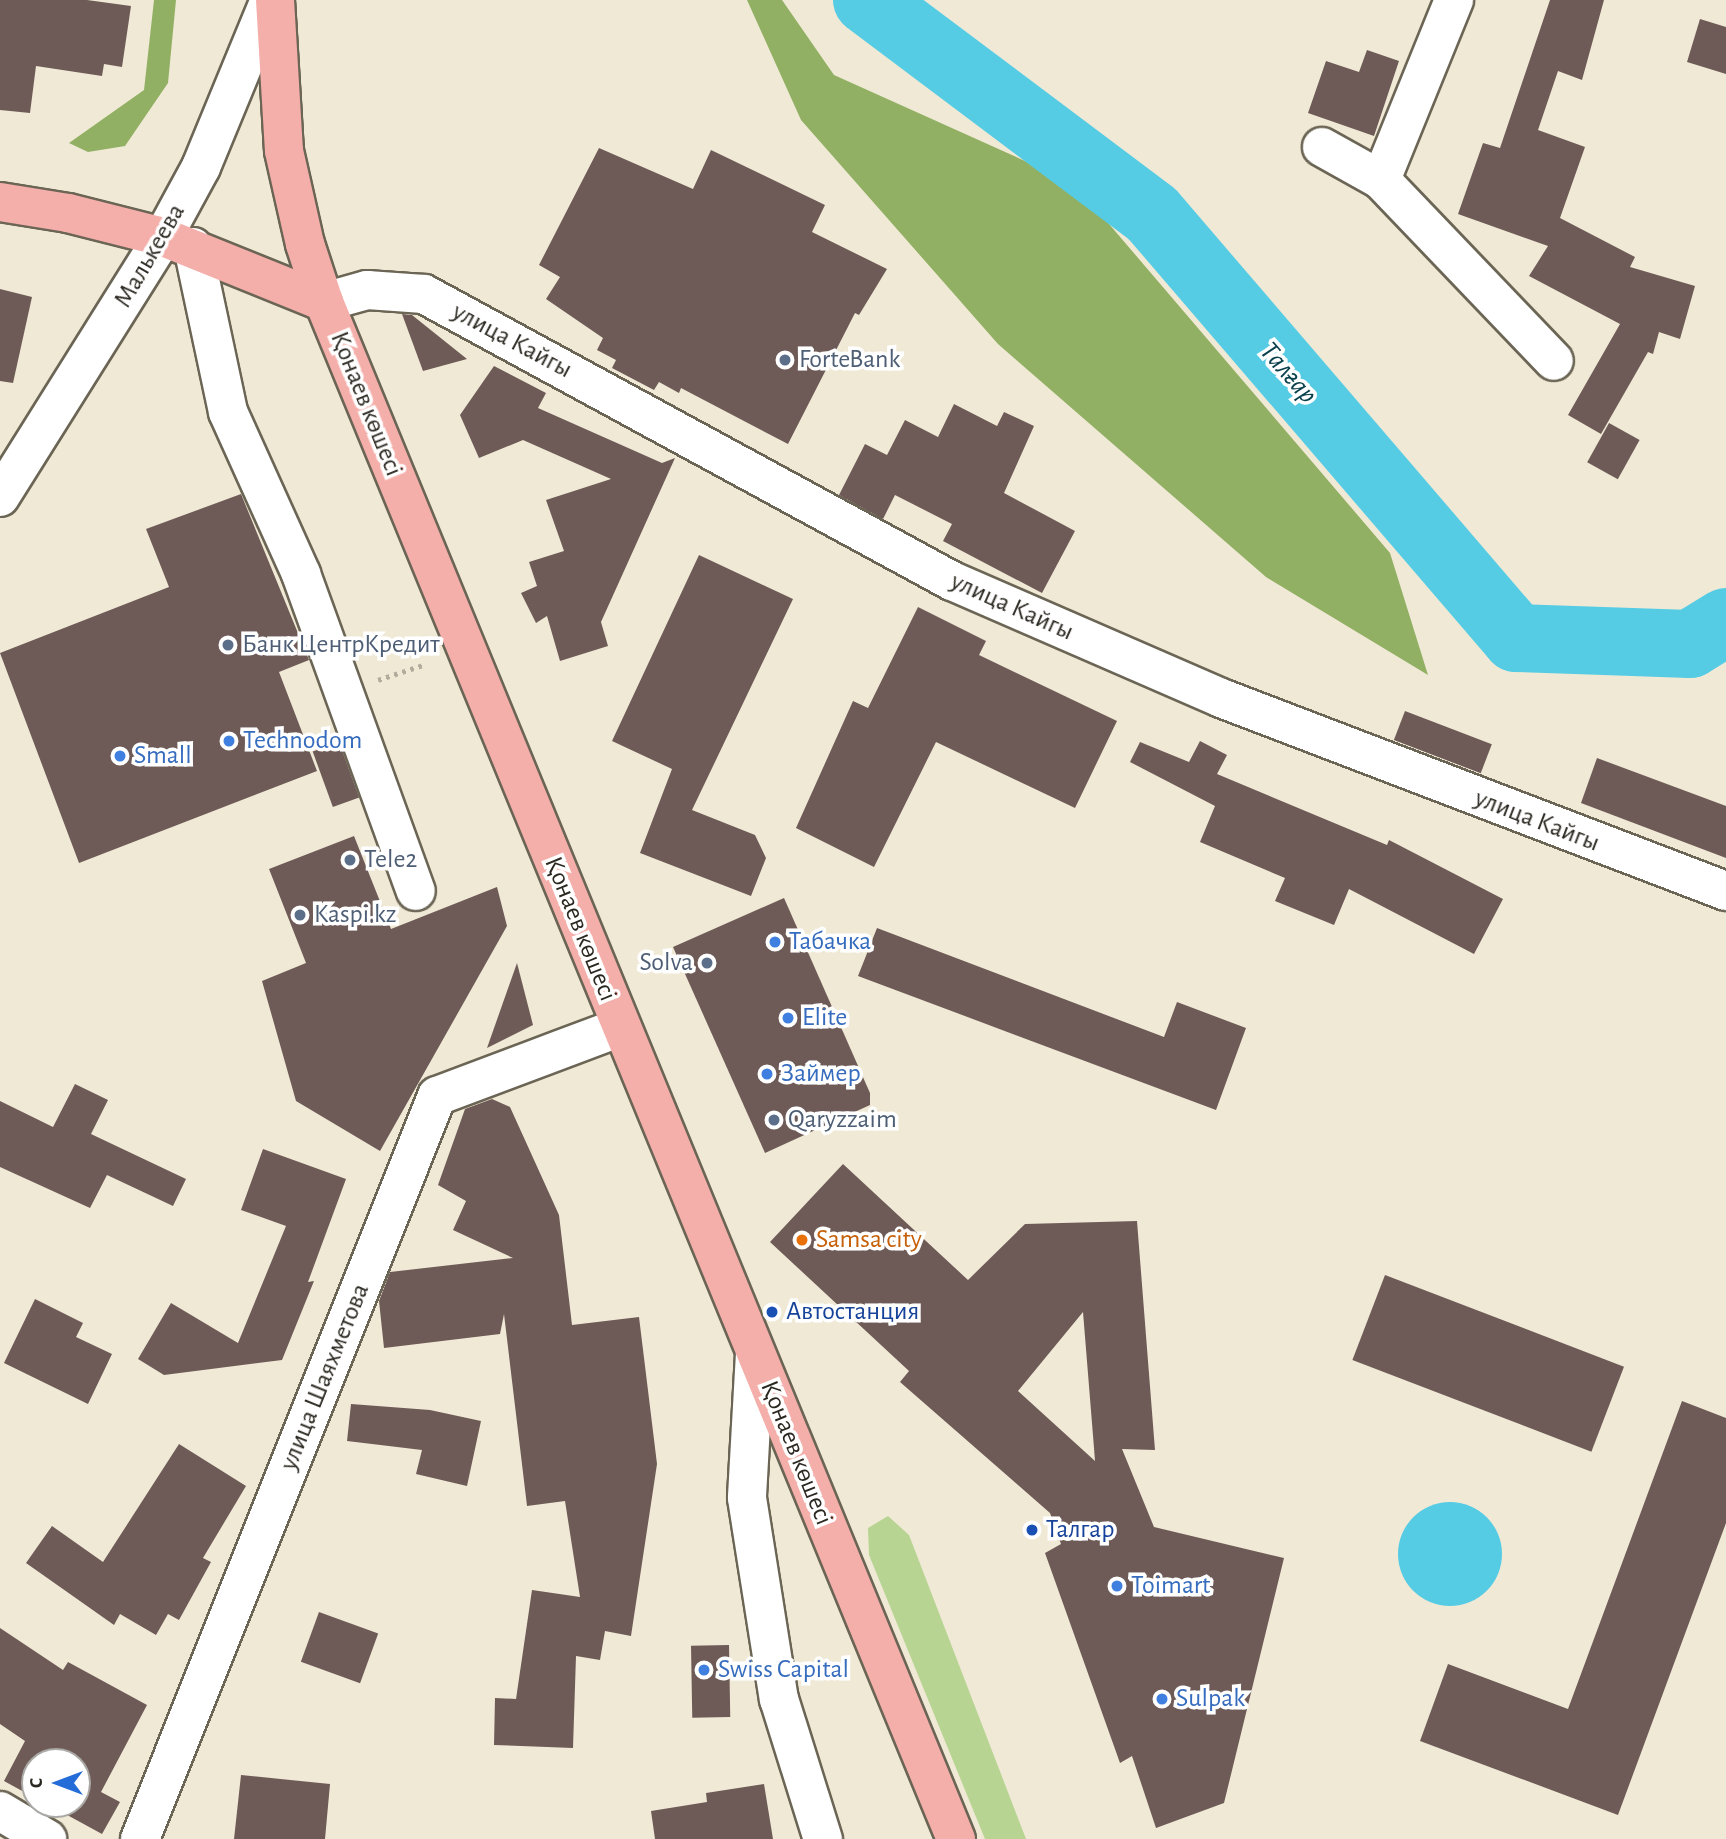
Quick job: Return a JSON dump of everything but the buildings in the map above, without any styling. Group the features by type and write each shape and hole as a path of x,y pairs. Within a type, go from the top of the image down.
{"main road":[{"name":"Қонаев көшесі","path":"273,0 284,151 305,244 324,302 956,1839"},
{"path":"0,202 68,213 178,242 324,302"}],"street":[{"name":"Малькеева","path":"0,497 178,242 201,167 273,0"},
{"path":"1381,180 1454,0"},
{"path":"1322,147 1381,180 1554,361"},
{"path":"178,242 228,412 301,574 416,891"},
{"name":"улица Кайгы","path":"324,302 367,290 424,294 952,581 1221,698 1726,891"},
{"name":"улица Шаяхметова","path":"140,1839 437,1096 621,1027"},
{"path":"755,1353 747,1497 779,1699 823,1839"},
{"path":"0,1811 47,1839"}],"path":[{"path":"344,692 426,664"}],"green space":[{"path":"154,0 176,0 168,83 125,146 88,152 69,143 144,90"},
{"path":"747,0 782,0 834,75 1074,183 1390,553 1428,675 1266,577 998,344 801,120"},
{"path":"888,1516 909,1535 1026,1839 985,1839 869,1555 868,1528"}],"water":[{"path":"1450,1502 1470,1506 1487,1517 1498,1534 1502,1554 1498,1574 1487,1591 1470,1602 1450,1606 1430,1602 1413,1591 1402,1574 1398,1554 1402,1534 1413,1517 1430,1506"}],"waterway":[{"name":"Талғар","path":"867,0 1152,214 1516,638 1690,644 1726,622"}],"place":[{"name":"ForteBank","path":"785,360"},
{"name":"Банк ЦентрКредит","path":"228,645"},
{"name":"Technodom","path":"229,741"},
{"name":"Small","path":"120,756"},
{"name":"Tele2","path":"350,860"},
{"name":"Kaspi.kz","path":"300,915"},
{"name":"Табачка","path":"775,942"},
{"name":"Solva","path":"707,963"},
{"name":"Elite","path":"788,1018"},
{"name":"Займер","path":"767,1074"},
{"name":"Qaryzzaim","path":"774,1120"},
{"name":"Samsa city","path":"802,1240"},
{"name":"Автостанция","path":"772,1312"},
{"name":"Талгар","path":"1032,1530"},
{"name":"Toimart","path":"1117,1586"},
{"name":"Swiss Capital","path":"704,1670"},
{"name":"Sulpak","path":"1162,1699"}]}
